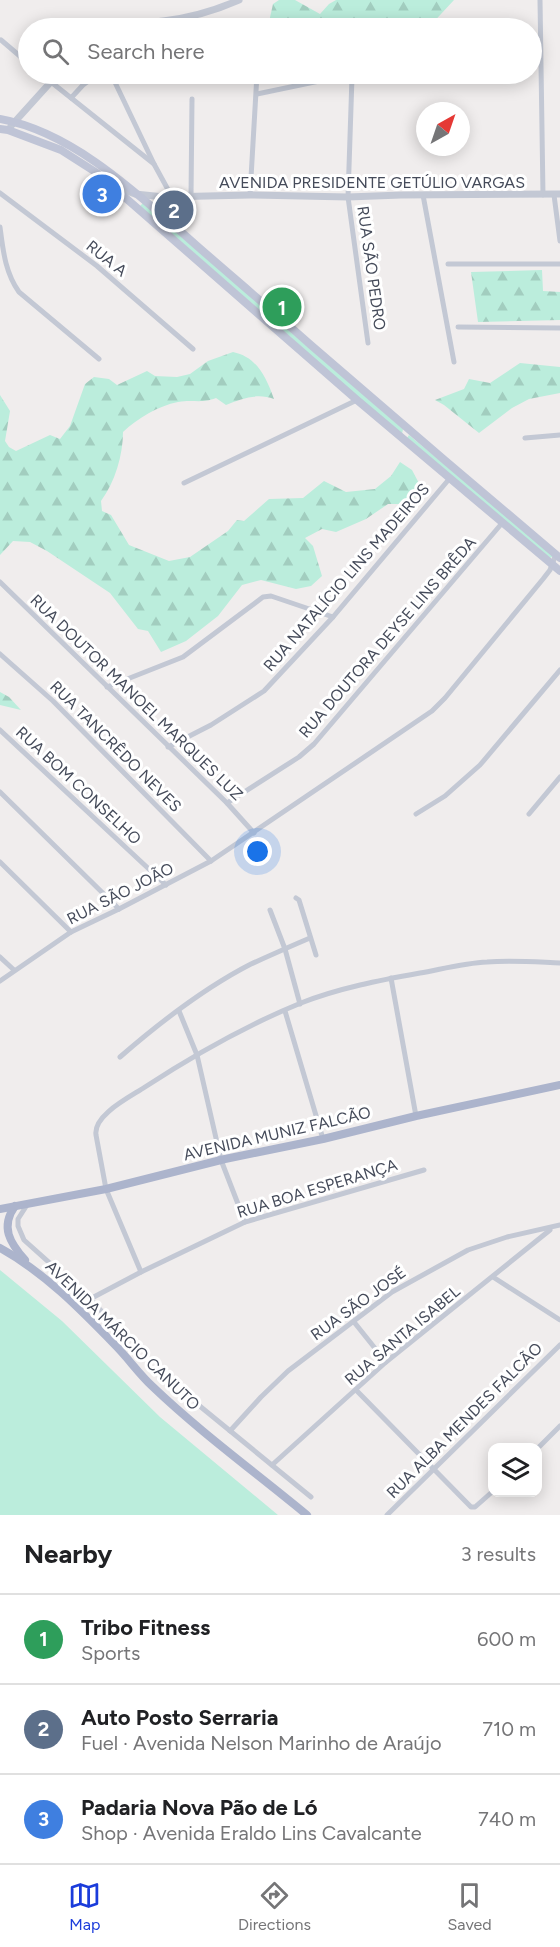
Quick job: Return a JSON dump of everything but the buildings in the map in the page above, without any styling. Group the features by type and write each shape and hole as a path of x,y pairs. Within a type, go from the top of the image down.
{"main road":[{"path":"0,119 38,130 79,152 135,194 409,431 558,556"},
{"path":"4,130 61,150 114,186 357,400 560,571"},
{"path":"159,213 159,204 168,197"},
{"path":"266,319 274,312"},
{"path":"402,438 409,431"},
{"name":"AVENIDA MUNIZ FALCÃO","path":"0,1209 106,1189 221,1160 560,1085"},
{"path":"15,1206 4,1221 5,1233 8,1240 32,1267"},
{"name":"AVENIDA MÁRCIO CANUTO","path":"0,1248 32,1267 84,1314 176,1408 307,1515"}],"street":[{"path":"182,18 203,14 239,0"},
{"path":"540,0 540,18"},
{"path":"1,40 18,54"},
{"path":"4,130 15,122 47,84"},
{"path":"54,84 154,164"},
{"path":"70,98 84,84"},
{"path":"116,84 168,197"},
{"path":"250,195 256,84"},
{"name":"RUA SÃO PEDRO","path":"256,94 309,84"},
{"name":"RUA SÃO PEDRO","path":"353,84 348,197 368,343"},
{"path":"541,84 543,195"},
{"path":"191,197 192,99"},
{"name":"AVENIDA PRESIDENTE GETÚLIO VARGAS","path":"114,186 135,194 168,197 557,195"},
{"name":"RUA A","path":"0,193 97,266 193,349"},
{"path":"423,195 454,362"},
{"path":"557,195 560,241"},
{"path":"0,226 5,262 11,280 19,292 99,359"},
{"path":"448,264 560,264"},
{"path":"458,327 560,328"},
{"path":"184,483 357,400"},
{"path":"525,438 560,435"},
{"name":"RUA NATALÍCIO LINS MADEIROS","path":"168,747 212,725 264,691 333,617 450,478"},
{"name":"RUA DOUTORA DEYSE LINS BRÊDA","path":"227,803 299,757 327,731 502,522"},
{"name":"RUA SÃO JOÃO","path":"0,981 71,932 211,861 432,711 543,579 558,556"},
{"name":"RUA DOUTOR MANOEL MARQUES LUZ","path":"0,582 227,803 254,833"},
{"path":"107,687 183,657 263,597 271,596 333,617"},
{"name":"RUA TANCRÊDO NEVES","path":"0,654 53,701 211,861"},
{"path":"416,814 445,796 480,765 560,670"},
{"name":"RUA BOM CONSELHO","path":"0,730 166,885"},
{"path":"529,814 560,777"},
{"path":"0,792 119,909"},
{"path":"0,862 71,932"},
{"path":"296,898 299,900 316,955"},
{"path":"270,910 285,949 300,1004"},
{"path":"120,1057 179,1011 230,976 310,938"},
{"path":"0,957 14,970"},
{"path":"141,1272 106,1189 95,1131 99,1122 112,1109 197,1055 285,1011 322,996 391,978 486,962 560,963"},
{"path":"391,978 396,1020 416,1116"},
{"path":"179,1011 197,1055 221,1160 245,1222"},
{"path":"285,1011 323,1139"},
{"name":"RUA BOA ESPERANÇA","path":"90,1299 245,1222 424,1170"},
{"path":"28,1203 18,1219 18,1226 24,1240 106,1316"},
{"name":"RUA SÃO JOSÉ","path":"230,1431 278,1380 392,1292 468,1250 507,1237 560,1225"},
{"name":"RUA SANTA ISABEL","path":"272,1465 386,1362 552,1228"},
{"path":"493,1277 560,1320"},
{"path":"354,1322 386,1362"},
{"name":"RUA ALBA MENDES FALCÃO","path":"387,1515 560,1345"},
{"path":"356,1390 471,1506 476,1508 488,1496"},
{"path":"196,1403 311,1497"},
{"path":"542,1443 560,1426"}],"green space":[{"path":"279,0 295,0 320,14 336,0 454,0 437,18 270,18 273,4"},
{"path":"143,203 268,311 263,313 140,206"},
{"path":"542,270 543,291 560,292 560,320 478,322 471,272"},
{"path":"272,316 403,429 402,434 271,320"},
{"path":"233,352 248,358 260,369 274,399 262,396 250,397 226,405 216,398 206,401 178,402 149,413 123,432 122,450 117,468 101,501 102,511 111,515 129,545 169,561 190,557 228,531 237,520 244,521 269,499 303,498 324,481 346,492 375,489 391,476 400,462 412,470 422,489 408,504 388,504 366,519 336,532 322,529 305,538 313,546 322,576 311,586 296,589 261,580 242,585 218,616 186,641 161,652 148,631 138,629 110,593 47,551 30,542 13,541 0,555 0,395 10,411 5,441 16,451 50,435 60,439 70,426 85,384 94,377 109,379 117,385 147,371 155,376 177,377 190,374 208,361"},
{"path":"520,363 560,367 560,393 529,399 512,408 479,433 435,400 464,389 469,379 490,383"},
{"path":"409,435 552,554 552,557 550,558 407,438"},
{"path":"0,692 9,697 21,710 0,705"},
{"path":"0,1270 62,1321 160,1417 278,1515 0,1515"}],"place":[{"name":"Padaria Nova Pão de Ló","path":"102,194"},
{"name":"Auto Posto Serraria","path":"174,210"},
{"name":"Tribo Fitness","path":"282,307"}]}
